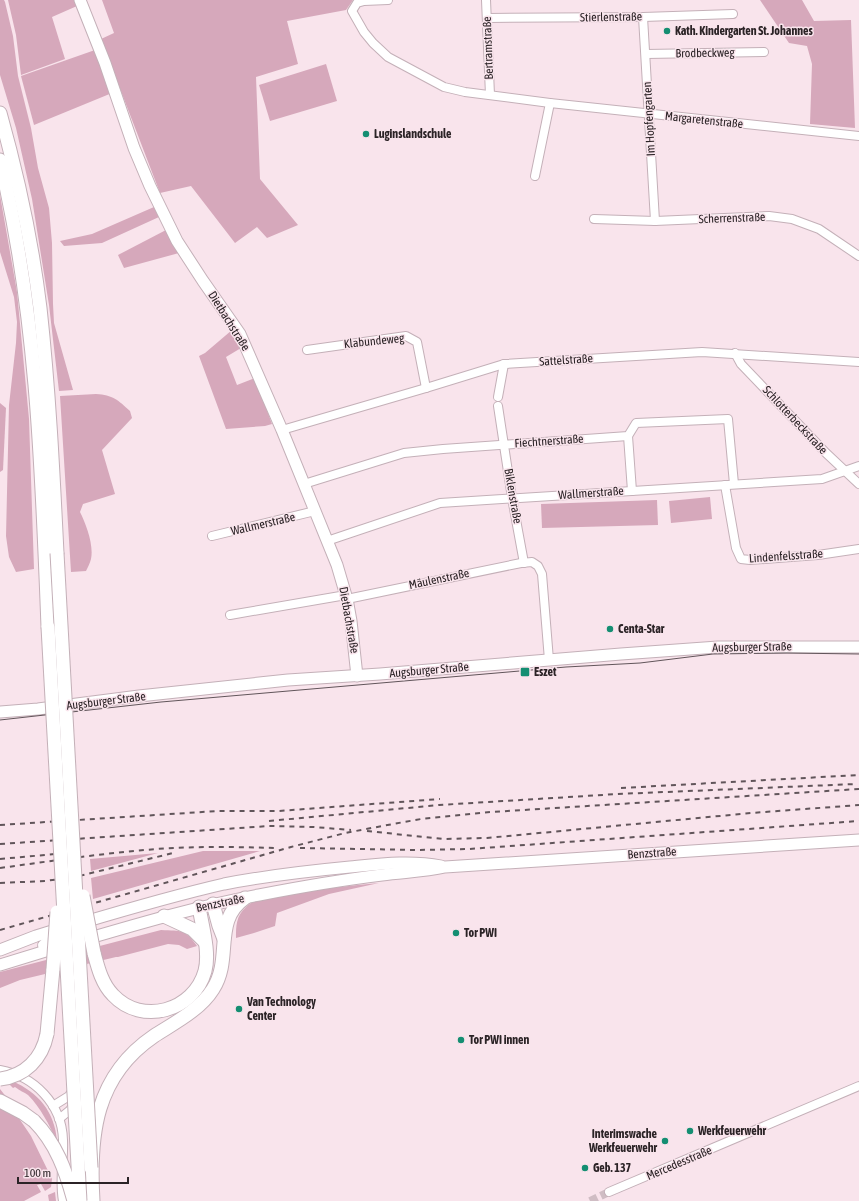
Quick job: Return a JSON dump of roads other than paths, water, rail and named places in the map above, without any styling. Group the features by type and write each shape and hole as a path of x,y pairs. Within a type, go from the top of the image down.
{"highway":[{"path":"0,112 23,202 40,308 50,416 51,553 62,864 80,1201"},
{"path":"0,160 12,208 25,292 51,553 73,842 93,1201"},
{"path":"73,842 88,929 96,958 105,984 116,999 130,1008 153,1012 172,1008 183,1003 191,996 200,983 205,971 207,957 198,907"},
{"path":"0,1079 15,1076 31,1066 40,1055 46,1041 62,864"},
{"path":"91,1168 98,1116 102,1100 113,1077 125,1061 140,1046 196,1007 207,997 216,984 220,973 223,961 224,939 230,913 236,905 245,898"},
{"path":"213,904 224,939"},
{"path":"164,916 192,928 205,943"},
{"path":"0,1101 23,1112 44,1132 61,1161 74,1201"}],"main road":[{"name":"Dietbachstraße","path":"80,0 105,63 134,148 150,186 177,241 203,282 240,334 328,541 346,597 352,628 357,676"},
{"name":"Augsburger Straße","path":"0,712 244,685 718,647 859,648"},
{"name":"Benzstraße","path":"0,965 198,907 373,876 427,871 445,867 859,840"},
{"name":"Benzstraße","path":"0,950 31,938 161,900 257,878 318,870 410,863 426,863 445,867"},
{"path":"202,890 213,904"},
{"path":"198,907 202,890"},
{"path":"161,900 169,904 171,907 164,916"}],"street":[{"name":"Margaretenstraße","path":"388,0 364,1 357,3 352,11 356,20 373,43 388,57 444,86 465,92 550,104 859,136"},
{"name":"Bertramstraße","path":"486,0 488,18 490,95"},
{"name":"Stierlenstraße","path":"488,18 644,17 733,14"},
{"name":"Im Hopfengarten","path":"644,17 654,221"},
{"name":"Brodbeckweg","path":"646,54 764,52"},
{"path":"535,176 550,104"},
{"name":"Scherrenstraße","path":"594,219 654,221 769,216 792,219 819,229 859,256"},
{"name":"Klabundeweg","path":"307,350 406,336 417,342 426,388"},
{"name":"Sattelstraße","path":"282,430 504,364 702,352 859,362"},
{"name":"Schlotterbeckstraße","path":"735,353 742,364 844,471 859,484"},
{"path":"498,397 504,364"},
{"name":"Biklenstraße","path":"498,406 512,498 528,562 538,566 542,574 549,660"},
{"path":"632,491 628,436 636,423 728,419 734,484"},
{"name":"Fiechtnerstraße","path":"304,484 404,453 443,448 628,436"},
{"name":"Wallmerstraße","path":"328,541 440,503 822,479 859,466"},
{"name":"Lindenfelsstraße","path":"725,485 736,548 741,559 750,560 818,555 859,549"},
{"name":"Wallmerstraße","path":"212,536 315,511"},
{"name":"Mäulenstraße","path":"230,615 346,597 528,562"},
{"path":"58,930 43,943 43,948 46,951 64,956 71,961 73,966 79,1070 76,1100 70,1110 59,1119"},
{"path":"73,966 79,949 93,937"},
{"path":"0,1070 14,1073 29,1081 46,1096 54,1106 59,1119 63,1140 60,1182 63,1201"},
{"path":"54,1106 64,1100 72,1092 77,1082 79,1070"},
{"name":"Mercedesstraße","path":"609,1192 859,1086"}],"tunnel":[{"path":"590,1201 609,1192"}],"tram line":[{"path":"0,720 161,702 566,667 640,663 713,654 859,654"}],"railway":[{"path":"621,788 859,775"},
{"path":"269,821 439,805 618,794 856,784"},
{"path":"0,930 291,847 345,833 421,819 491,812 859,789"},
{"path":"0,825 218,811 278,811 440,799"},
{"path":"367,831 443,839 487,838 751,813 859,805"},
{"path":"300,848 417,850 469,849 859,821"},
{"path":"0,844 269,826 351,830"},
{"path":"0,868 157,849 202,847 278,848"},
{"path":"0,859 78,852"},
{"path":"0,883 45,881 75,877 173,853"}],"place":[{"name":"Kath. Kindergarten St. Johannes","path":"667,31"},
{"name":"Luginslandschule","path":"366,134"},
{"name":"Centa-Star","path":"610,629"},
{"name":"Eszet","path":"525,672"},
{"name":"Tor PWI","path":"456,933"},
{"name":"Van Technology Center","path":"239,1009"},
{"name":"Tor PWI innen","path":"461,1040"},
{"name":"Werkfeuerwehr","path":"690,1131"},
{"name":"Interimswache Werkfeuerwehr","path":"665,1141"},
{"name":"Geb. 137","path":"585,1168"}]}
